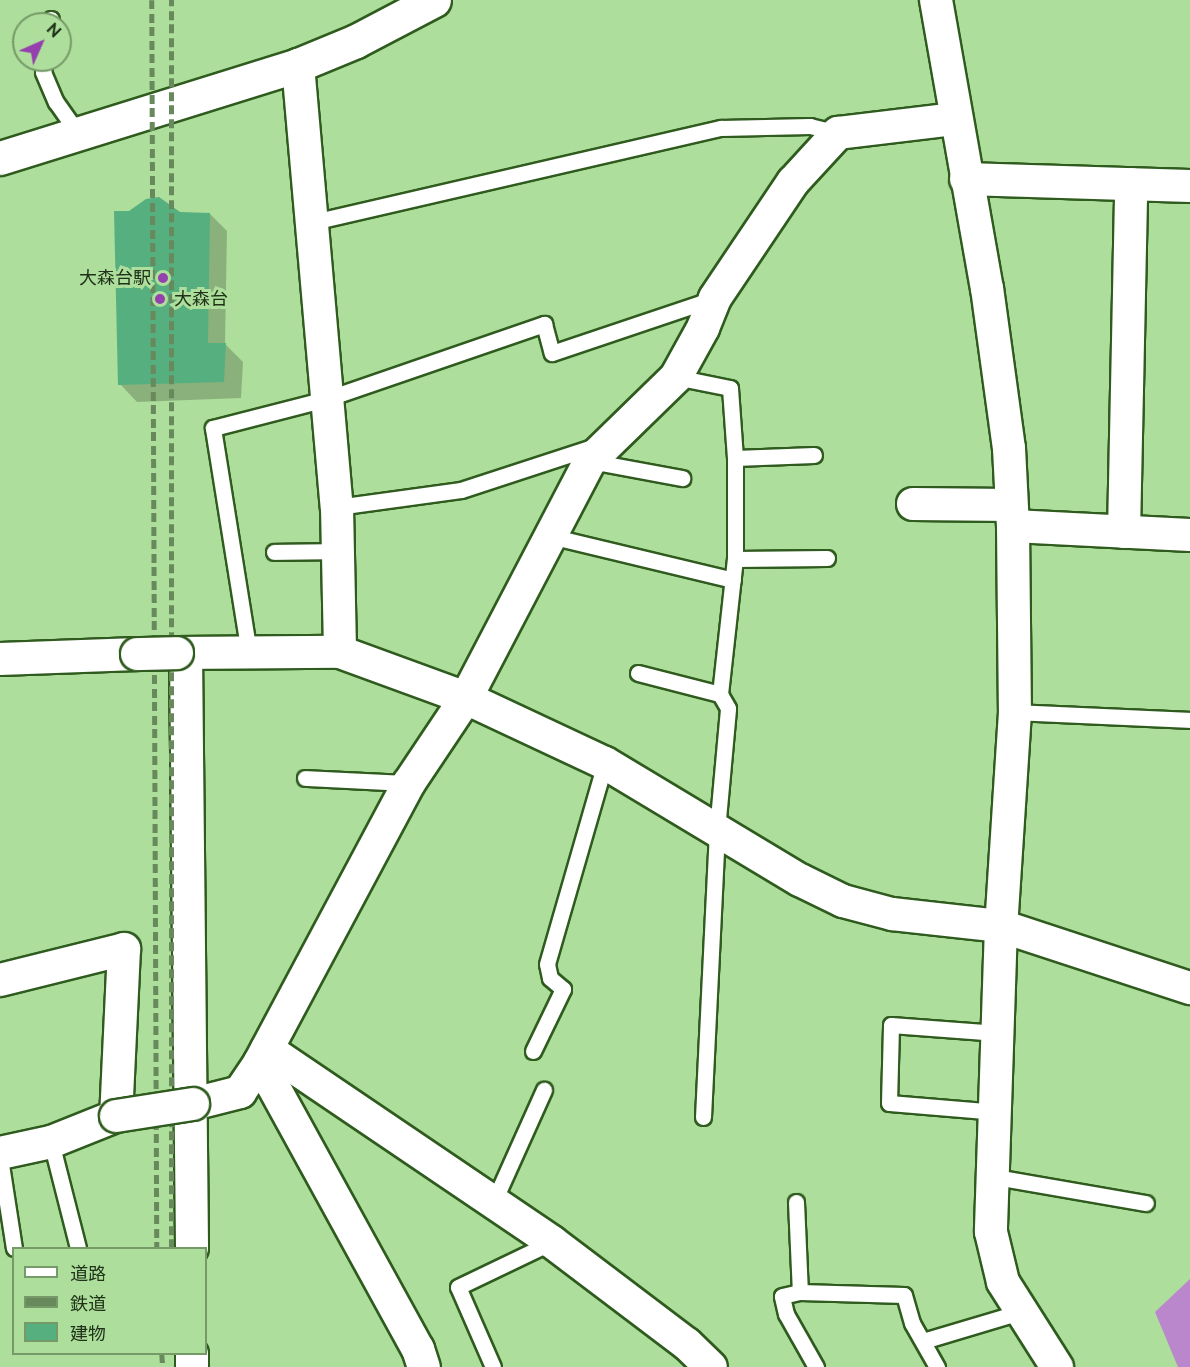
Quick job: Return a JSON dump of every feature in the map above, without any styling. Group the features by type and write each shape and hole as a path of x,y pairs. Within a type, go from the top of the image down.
{"street":[{"path":"0,158 80,136 298,65 356,41 434,0"},
{"path":"936,0 954,119 987,288 1009,447 1015,712 1001,926 995,1177 991,1232 1003,1282 1057,1367"},
{"path":"298,65 337,507 340,652"},
{"path":"0,1153 51,1142 116,1116 193,1104 240,1092 264,1055 408,783 466,698 550,536 598,452 676,377 703,328 715,298 793,182 838,133 954,119"},
{"path":"966,179 1190,186"},
{"path":"1124,532 1131,184"},
{"path":"913,504 1012,515 1124,532 1190,535"},
{"path":"0,659 181,653 340,652 466,698 605,763 843,901 892,914 1001,926 1190,988"},
{"path":"181,653 193,1104 192,1247"},
{"path":"0,980 124,949 116,1116"},
{"path":"264,1055 494,1201 687,1344 711,1367"},
{"path":"264,1055 418,1349 424,1367"}],"lane":[{"path":"43,72 56,102 80,136"},
{"path":"313,222 721,128 810,126 838,133"},
{"path":"249,653 213,428 326,399 544,324 552,353 715,298"},
{"path":"676,377 730,388 735,458 735,559 720,694 728,708 717,830 703,1117"},
{"path":"337,507 461,490 598,452 682,478"},
{"path":"735,458 814,455"},
{"path":"550,536 733,580"},
{"path":"274,552 338,551"},
{"path":"735,559 827,558"},
{"path":"638,673 720,694"},
{"path":"1015,712 1190,720"},
{"path":"533,1052 563,989 550,978 547,964 605,763"},
{"path":"305,778 408,783"},
{"path":"997,1112 889,1102 891,1025 998,1033"},
{"path":"494,1201 544,1090"},
{"path":"51,1142 78,1247"},
{"path":"0,1158 14,1247"},
{"path":"995,1177 1146,1203"},
{"path":"796,1202 800,1292"},
{"path":"493,1367 458,1287 552,1242"},
{"path":"816,1367 786,1314 782,1296 800,1292 904,1295 912,1323 937,1367"},
{"path":"923,1341 1020,1312"}],"shaded area":[{"path":"1190,1279 1190,1367 1178,1367 1155,1312"}],"building":[{"name":"大森台駅","path":"159,197 180,212 210,213 208,343 226,343 224,382 118,385 114,211 129,211 146,199"}],"railway":[{"path":"152,0 157,1247"},
{"path":"171,0 171,1247"},
{"path":"162,1355 163,1367"}],"place":[{"name":"大森台駅","path":"163,278"},
{"name":"大森台","path":"160,299"}]}
